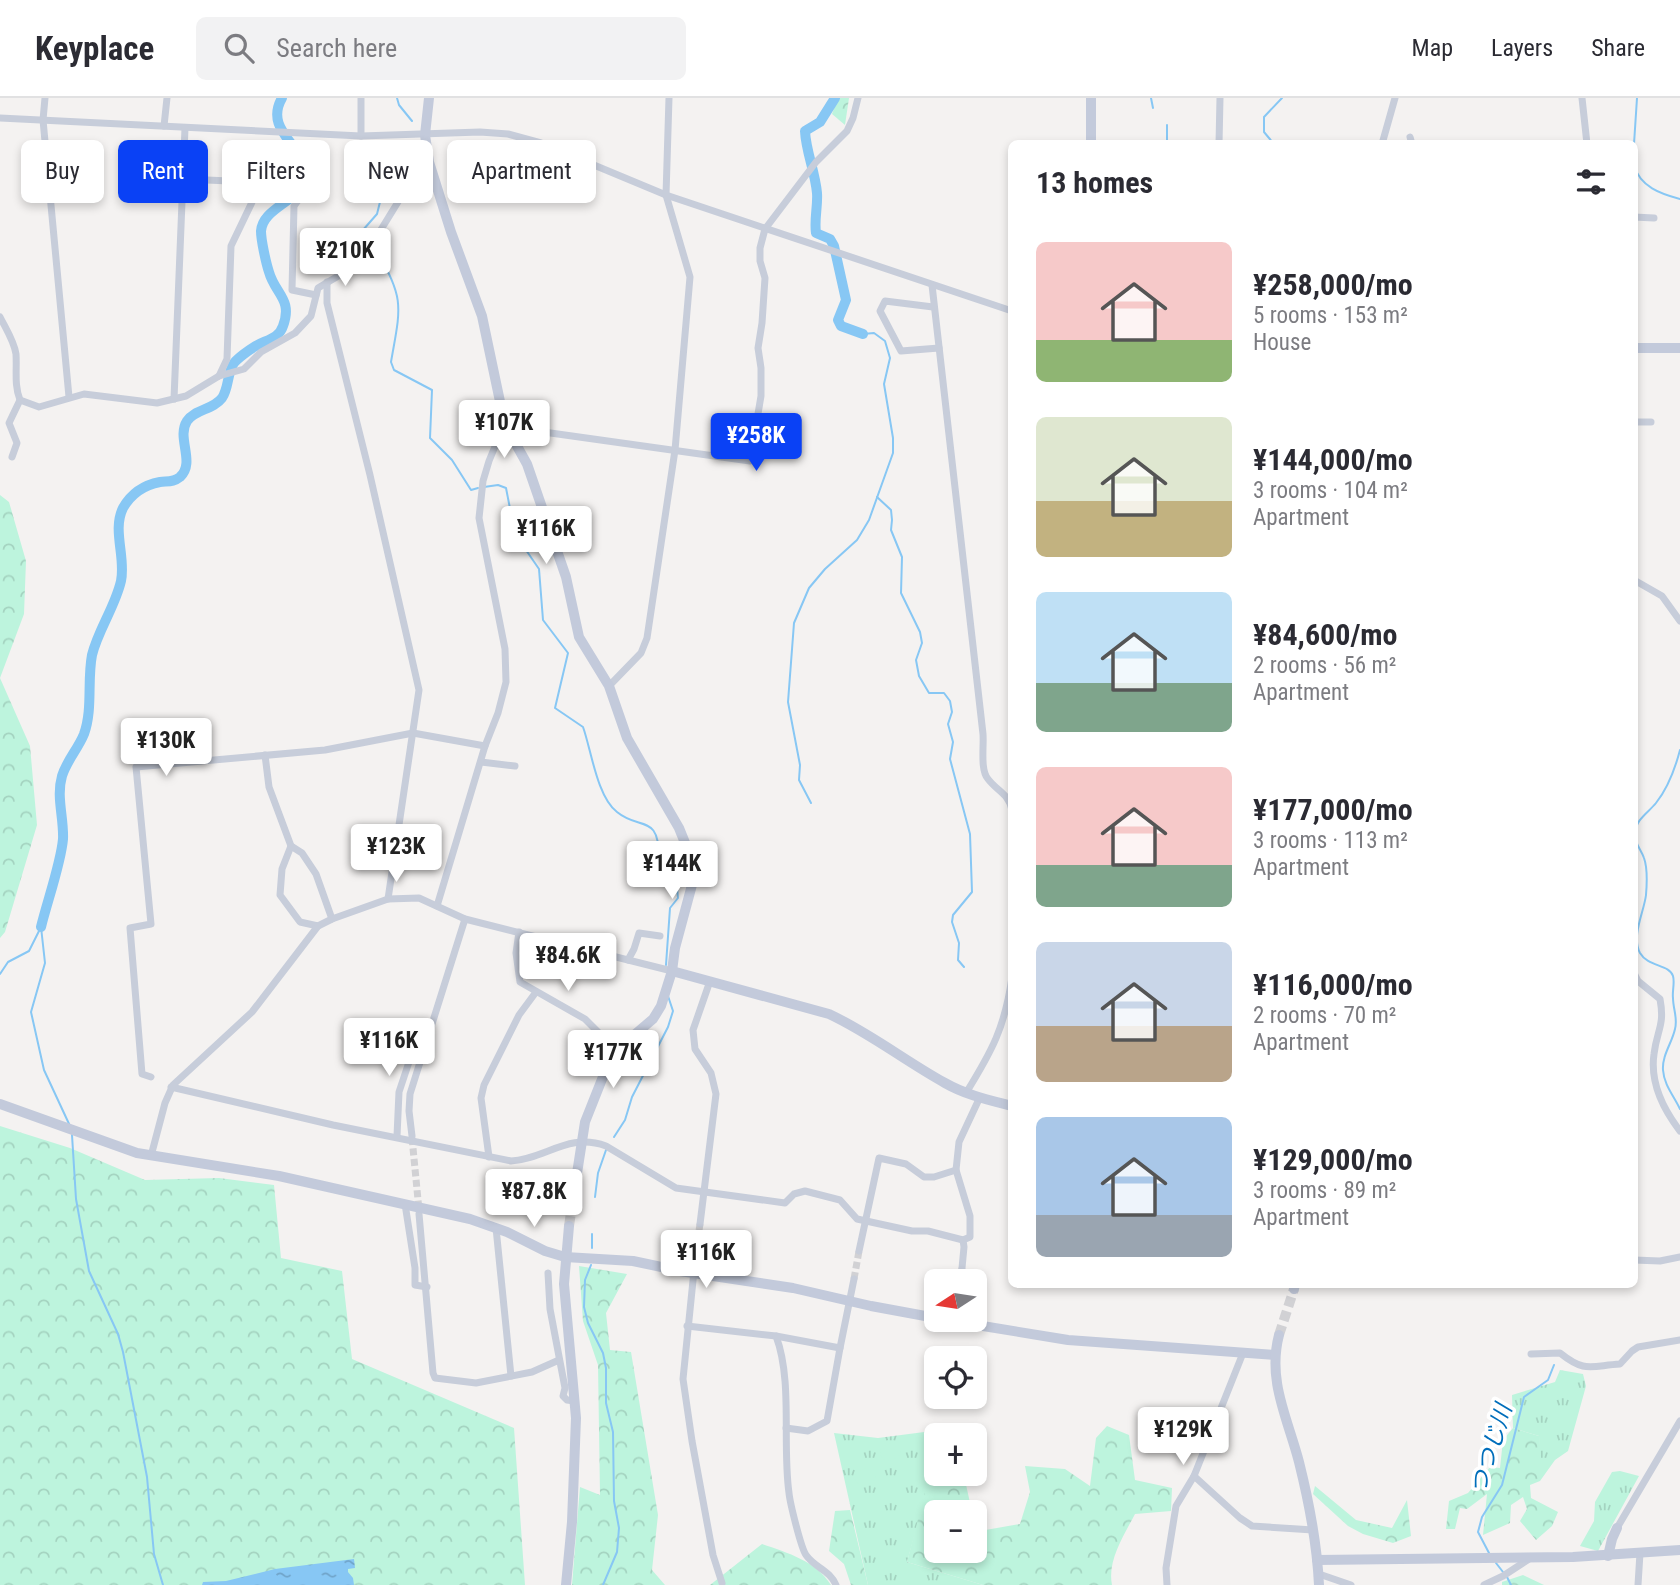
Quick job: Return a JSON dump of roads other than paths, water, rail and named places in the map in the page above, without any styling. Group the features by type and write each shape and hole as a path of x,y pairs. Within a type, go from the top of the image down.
{"street":[{"path":"45,98 43,120 69,397"},
{"path":"164,126 167,98"},
{"path":"361,98 361,136"},
{"path":"426,140 429,98"},
{"path":"609,686 641,653 647,638 675,450 690,277 666,195 669,98"},
{"path":"438,906 485,746 498,713 507,668 480,528 483,481 496,444 508,430 515,428 750,461 761,396 758,348 765,278 760,261 760,248 765,229 816,162 847,131 858,98"},
{"path":"1091,98 1091,140"},
{"path":"1219,140 1220,98"},
{"path":"1383,140 1395,98"},
{"path":"1582,98 1587,140"},
{"path":"0,118 291,134 508,134 526,138 666,195 1008,310"},
{"path":"185,128 185,140"},
{"path":"433,175 482,316 508,430 527,464 566,577 579,637 609,686 627,738 679,828 696,870 664,996 653,1018 612,1054 585,1122 573,1199"},
{"path":"208,180 252,182 254,198 231,246 226,359 221,375"},
{"path":"174,399 183,203"},
{"path":"296,203 294,206 292,290 316,295"},
{"path":"20,400 39,407 84,394 157,403 186,396 221,375 244,369 261,352 295,333 306,323 311,316 318,288 350,269 380,232 398,203"},
{"path":"1638,218 1654,218"},
{"path":"327,282 327,303 419,690 388,899"},
{"path":"932,285 984,734 984,766 986,778 1008,798"},
{"path":"933,307 886,302 880,311 901,351 939,348"},
{"path":"0,317 16,353 15,378 20,400 9,423 16,443 12,457"},
{"path":"1638,348 1680,348"},
{"path":"1638,422 1651,422"},
{"path":"1638,582 1662,596 1680,621"},
{"path":"151,1077 142,1074 130,929 151,925 136,767 325,750 413,733 485,746"},
{"path":"265,755 269,787 291,846 302,853 316,874 332,919"},
{"path":"481,762 515,766"},
{"path":"291,846 282,869 280,895 300,922 317,926"},
{"path":"151,1156 170,1090 178,1077 252,1012 317,926 388,899 419,898 465,919 829,1014 853,1025 931,1075 966,1093 1008,1104"},
{"path":"412,1136 409,1101 421,1054 465,919"},
{"path":"519,932 516,953 520,982 585,1019 603,1037 612,1054"},
{"path":"628,960 639,933 660,936"},
{"path":"700,1224 716,1094 710,1073 695,1049 693,1030 710,981"},
{"path":"1638,981 1660,999 1664,1019 1653,1057 1654,1075 1662,1106 1680,1131"},
{"path":"489,1157 481,1098 484,1085 519,1015 536,992"},
{"path":"966,1093 993,1049 1008,1001"},
{"path":"397,1136 400,1092 411,1056 415,1053 421,1054"},
{"path":"170,1090 489,1157 521,1160 581,1141 606,1146 676,1188 785,1203 794,1194 805,1191 834,1197 846,1206 853,1216 865,1221 928,1231 963,1240 970,1237 970,1216 956,1170 959,1143 980,1097"},
{"path":"0,1104 120,1148 151,1156 279,1176 470,1219 565,1257 621,1259 793,1288 924,1316"},
{"path":"859,1251 879,1158 906,1164 924,1177 934,1177 956,1170"},
{"path":"405,1204 415,1285 427,1287"},
{"path":"419,1214 435,1378 476,1383 532,1372 559,1360"},
{"path":"566,1585 572,1522 576,1418 565,1307 565,1257 569,1226"},
{"path":"496,1228 511,1376"},
{"path":"962,1268 963,1240"},
{"path":"696,1251 687,1326 684,1391 713,1555 722,1583"},
{"path":"1638,1259 1660,1261 1680,1257"},
{"path":"548,1273 550,1309 565,1388 563,1396 574,1401"},
{"path":"786,1428 808,1431 827,1421 854,1279"},
{"path":"687,1326 776,1336 840,1348"},
{"path":"987,1326 1068,1340 1275,1355"},
{"path":"1279,1335 1275,1355 1276,1388 1298,1459 1313,1530 1319,1579 1351,1585"},
{"path":"776,1336 780,1347 789,1493 805,1554 825,1569 836,1585"},
{"path":"1531,1354 1560,1353 1576,1366 1620,1364 1638,1347 1680,1340"},
{"path":"1167,1585 1166,1568 1176,1506 1194,1476 1243,1353"},
{"path":"1608,1556 1617,1528 1680,1421"},
{"path":"1194,1476 1240,1518 1256,1527 1313,1530"},
{"path":"1317,1560 1608,1556 1680,1550"},
{"path":"1638,1585 1640,1553"},
{"path":"1484,1585 1530,1558"}],"water":[{"path":"354,1559 355,1568 348,1569 348,1572 354,1585 202,1585 203,1582 226,1581 275,1569"}],"waterway":[{"path":"41,927 62,849 62,776 84,734 92,655 121,581 119,525 123,508 130,498 143,488 180,477 186,464 184,428 187,421 222,398 234,363 252,348 275,337 286,317 285,303 269,272 261,231 268,215 298,191 305,174 304,164 278,120 282,98"},
{"path":"397,98 399,105 412,121"},
{"path":"835,98 820,122 805,131 817,193 816,233 830,239 834,246 846,300 838,320 841,326 863,334"},
{"path":"1151,98 1153,108"},
{"name":"つつじ川","path":"1271,140 1264,132 1264,117 1282,98"},
{"path":"1634,140 1637,98"},
{"path":"1167,125 1167,140"},
{"path":"1638,174 1646,184 1659,192 1680,199"},
{"path":"367,239 363,230 377,214 380,203"},
{"path":"376,251 392,281 398,305 391,362 394,370 432,390 430,438 452,460 471,490 478,488"},
{"path":"811,803 799,780 800,765 788,702 794,623 809,588 825,569 857,540 869,520 893,453 884,384 890,358 885,341 874,333 863,334"},
{"path":"484,487 498,485 506,488 515,534 539,569 543,620 568,653 555,708 583,727 600,784 610,805 625,818 652,829 656,834 659,858 676,877 678,898 670,908 666,965"},
{"path":"877,497 891,510 891,530 902,557 901,593 920,632 922,643 916,660 919,676 929,693 944,693 950,701 952,712 948,724 953,742 950,759 970,834 972,892 953,915 952,922 959,943 958,960 964,967"},
{"path":"1638,824 1668,785 1680,750"},
{"path":"1638,845 1644,858 1647,876 1646,895 1638,928"},
{"path":"41,927 45,963 31,1012 44,1070 70,1126"},
{"path":"0,974 8,962 29,951 41,927"},
{"path":"1638,946 1644,958 1667,969 1673,976 1676,1025 1663,1070 1667,1086 1680,1109"},
{"path":"614,1137 625,1120 632,1097 668,1027 673,1011 668,996"},
{"path":"72,1135 76,1199 89,1271 118,1334 123,1352 147,1477 154,1554 163,1585"},
{"path":"595,1197 598,1173 606,1150"},
{"path":"592,1234 592,1248"},
{"path":"591,1265 585,1280 584,1307 588,1323 603,1353 606,1368 606,1403 613,1432 614,1501 619,1528 617,1552 603,1585"},
{"name":"つつじ川","path":"1489,1553 1478,1532 1482,1517 1502,1485 1524,1397 1548,1380 1554,1365"},
{"name":"つつじ川","path":"1496,1563 1503,1572"},
{"name":"つつじ川","path":"1507,1577 1511,1585"}],"tunnel":[{"path":"412,1138 419,1210"},
{"path":"569,1226 573,1199"},
{"path":"696,1251 700,1224"},
{"path":"854,1279 859,1251"},
{"path":"1279,1335 1294,1289"}]}
